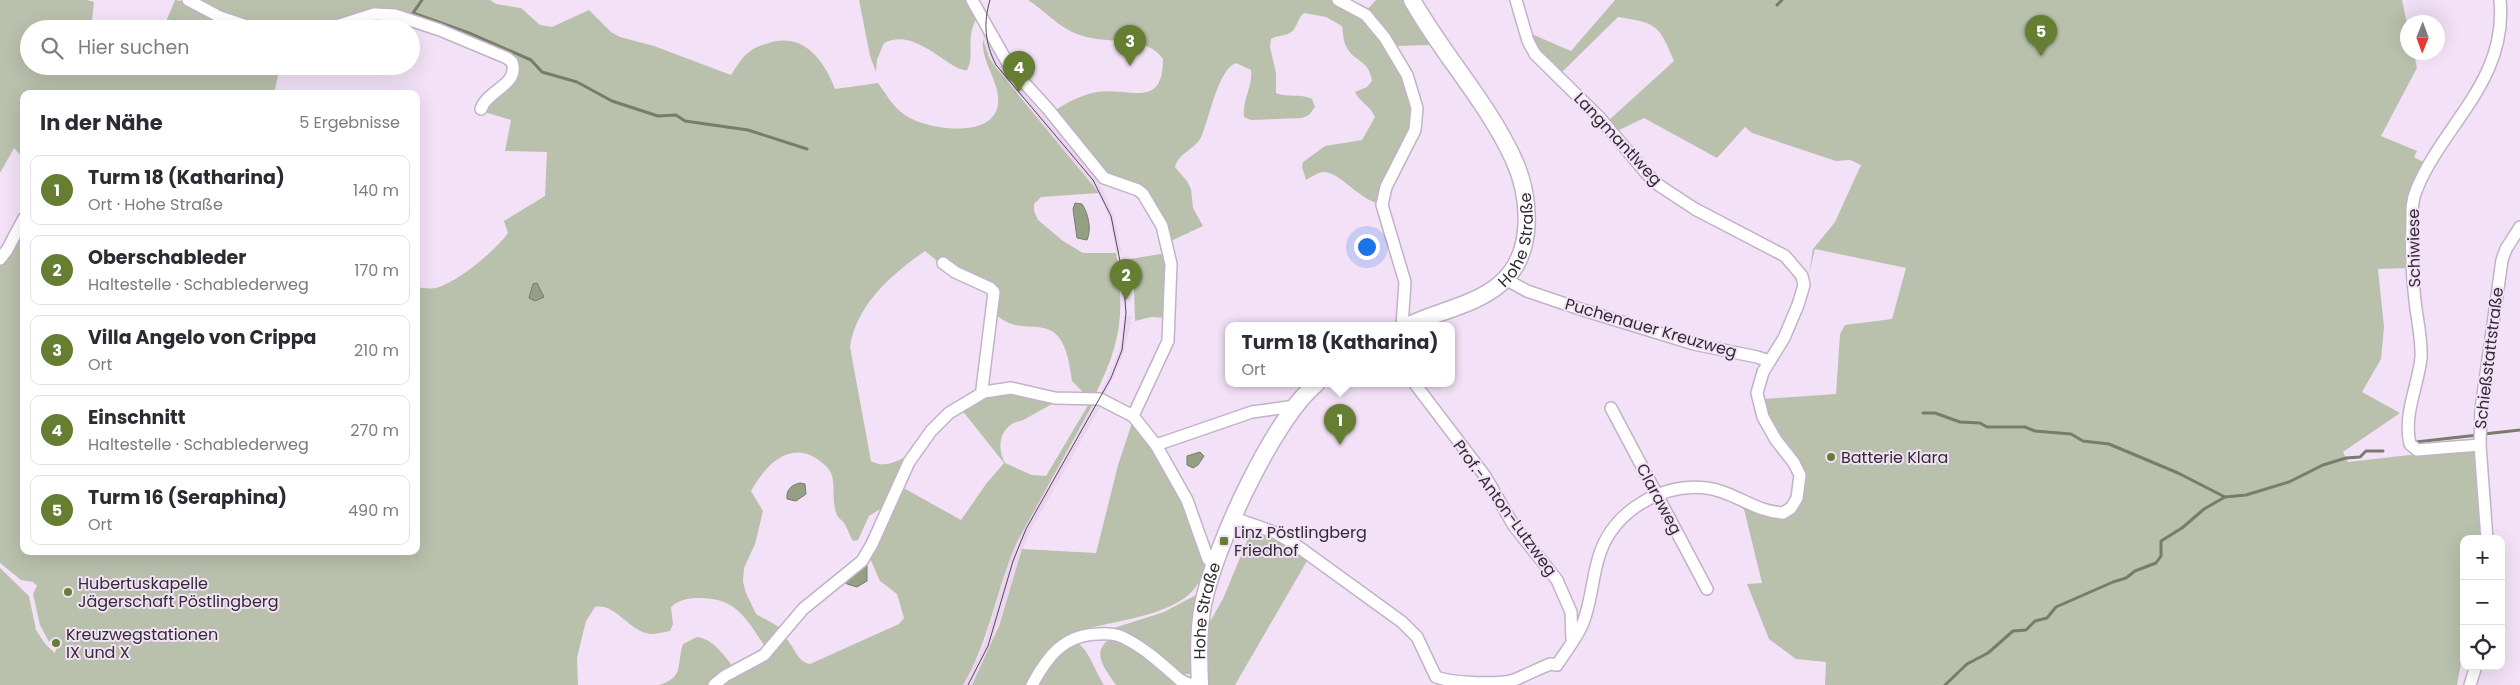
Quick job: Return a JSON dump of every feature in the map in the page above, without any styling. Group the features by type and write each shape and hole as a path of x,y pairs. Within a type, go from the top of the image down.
{"main road":[{"name":"Hohe Straße","path":"1412,0 1505,144 1519,173 1525,202 1525,236 1518,261 1506,279 1484,295 1417,322"},
{"name":"Hohe Straße","path":"1200,684 1201,618 1215,565 1234,518 1261,463 1295,406 1313,387"}],"street":[{"path":"188,0 229,20"},
{"path":"972,0 1010,67 1048,109 1104,178 1144,194 1162,226 1171,264 1168,341 1133,416"},
{"path":"1338,0 1366,15 1386,38 1407,75 1417,108 1415,130 1386,187 1382,205 1405,286 1402,322"},
{"name":"Langmantlweg","path":"1516,0 1528,41 1534,54 1609,126 1647,174 1668,192 1696,209 1785,256 1800,273 1804,287 1788,329 1769,362"},
{"name":"Schiwiese","path":"2480,438 2422,450 2417,450 2410,444 2408,424 2421,357 2413,280 2412,211 2415,192 2422,178 2468,108 2488,69 2501,24 2500,0"},
{"path":"355,20 374,14 395,15 410,20"},
{"path":"420,23 507,58 512,62 514,73 510,80 487,99 481,109"},
{"path":"0,259 20,226"},
{"name":"Schießstattstraße","path":"2487,535 2480,438 2480,409 2502,260 2516,243 2520,226"},
{"path":"943,263 955,272 990,288 994,292 982,389 984,392"},
{"name":"Puchenauer Kreuzweg","path":"1506,279 1527,291 1583,310 1694,344 1757,357 1769,362"},
{"path":"1234,518 1274,532 1293,543 1402,622 1417,637 1436,677 1450,682 1512,681 1550,664 1556,665 1572,641 1586,614 1598,560 1610,531 1630,511 1657,496 1688,489 1706,488 1717,490 1770,512 1787,511 1797,498 1800,480 1794,463 1776,440 1763,416 1757,398 1759,383 1769,362"},
{"name":"Prof.-Anton-Lutzweg","path":"1417,387 1484,476 1514,526 1557,580 1572,612 1572,641"},
{"path":"714,685 725,676 764,655 803,609 862,561 872,544 909,462 930,431 949,413 984,392 1012,388 1060,398 1100,399 1133,416 1156,445 1187,500 1206,556 1215,565"},
{"path":"1156,445 1252,412 1295,406"},
{"name":"Claraweg","path":"1611,408 1707,589"},
{"path":"1572,612 1586,614"},
{"path":"1032,685 1056,648 1074,638 1092,634 1107,634 1127,639 1180,680 1189,684 1200,684"},
{"path":"2470,685 2475,670"}],"shaded area":[{"path":"0,0 87,0 94,2 92,20 20,20 20,75 278,75 275,90 20,90 20,155 14,148 0,173"},
{"path":"175,0 224,20 167,20"},
{"path":"196,0 490,0 496,4 521,8 540,25 552,27 589,10 611,32 620,37 654,46 731,75 743,58 755,48 769,43 792,41 811,51 825,68 835,89 878,83 893,104 905,115 926,124 955,128 969,128 981,125 991,118 997,109 997,92 985,57 983,39 989,58 996,68 1099,193 1041,197 1034,204 1034,211 1038,220 1063,241 1083,253 1116,253 1120,274 1118,275 1120,292 1119,323 1113,351 1102,380 1095,395 1086,395 1072,381 1067,355 1060,340 1052,331 1019,326 1007,322 994,313 998,286 990,293 953,274 925,251 888,280 877,292 860,318 850,347 871,461 886,464 911,454 882,508 869,516 858,540 853,541 835,510 830,470 814,457 804,453 785,455 777,460 762,474 751,491 763,511 755,544 744,568 743,581 746,593 756,614 781,628 766,648 747,620 732,606 713,599 696,598 674,604 671,607 673,624 670,631 652,634 635,628 609,609 595,607 586,621 577,658 578,685 0,685 0,568 29,596 36,630 46,645 55,653 58,641 52,639 49,642 40,625 33,594 37,586 33,582 21,580 0,563 0,264 20,232 20,555 420,555 420,287 436,288 465,273 485,257 508,233 504,221 545,196 547,152 505,151 511,120 481,111 517,63 408,16 354,20 241,20"},
{"path":"859,0 968,0 978,17 972,31 971,58 967,70 952,65 920,45 908,40 896,39 884,43 877,60 876,72 870,56"},
{"path":"1028,0 1332,0 1364,17 1401,66 1415,120 1380,204 1364,197 1330,173 1320,173 1306,180 1302,167 1303,162 1325,146 1362,140 1375,117 1355,92 1367,87 1372,81 1368,68 1346,46 1342,26 1326,17 1304,13 1290,33 1271,39 1270,47 1276,73 1276,93 1308,97 1312,99 1315,107 1309,115 1302,118 1251,120 1244,117 1251,70 1236,63 1230,67 1219,84 1200,140 1180,158 1175,167 1191,189 1193,208 1203,226 1171,241 1159,211 1111,178 1054,111 1075,99 1097,92 1142,93 1151,91 1157,85 1162,75 1163,59 1156,52 1140,44 1091,38 1072,32"},
{"path":"1376,0 1403,0 1430,45 1395,46 1366,11"},
{"path":"1615,0 2402,0 2405,15 2400,15 2400,60 2415,60 2417,68 2381,136 2417,151 2414,157 2425,163 2410,191 2409,268 2378,269 2384,327 2381,359 2362,392 2400,413 2343,452 2348,462 2479,447 2482,535 2460,535 2460,669 2457,685 1825,685 1826,662 1796,659 1769,639 1747,584 1762,583 1743,505 1782,517 1804,479 1802,466 1773,431 1762,399 1836,394 1840,334 1845,325 1892,319 1906,268 1815,249 1809,274 1813,249 1835,222 1861,165 1850,160 1836,161 1752,133 1745,127 1717,158 1644,118 1617,131 1609,120 1674,61 1660,33 1649,24 1618,17 1561,73 1533,48 1527,32 1571,51"},
{"path":"982,33 989,38 1007,68 1001,74 989,58"},
{"path":"1023,92 1086,166 1103,190 1113,214 1122,252 1116,253 1111,224 1099,193 1018,96"},
{"path":"1075,203 1082,204 1088,216 1089,231 1087,240 1077,238 1073,209"},
{"path":"1167,253 1168,318 1151,317 1135,321 1134,287 1130,259"},
{"path":"537,283 544,297 535,301 529,298 533,284"},
{"path":"1124,316 1132,316 1122,358 1104,397 1099,396 1120,350"},
{"path":"1005,392 1059,401 1012,424 1007,428 1002,437 1000,447 1005,463 1032,475 1046,476 1090,402 1094,402 1017,542 980,650 963,685 718,685 784,637 801,660 810,664 899,624 904,618 897,594 880,581 869,556 900,486 961,520 986,484 1004,463 961,409 973,401"},
{"path":"1094,402 1103,402 1028,535 989,651 972,685 963,685 984,645 1009,560 1017,542"},
{"path":"1133,420 1180,490 1204,560 1200,579 1189,594 1173,605 1152,613 1087,629 1063,638 1044,655 1026,685 972,685 999,626 1022,549 1096,553 1118,465"},
{"path":"1200,452 1204,456 1198,465 1193,468 1187,465 1187,456"},
{"path":"800,483 805,484 806,494 796,501 787,499 787,493 790,488"},
{"path":"1251,531 1274,537 1307,561 1235,685 1209,685 1208,625 1223,599"},
{"path":"864,563 867,564 867,581 857,587 847,584 845,580"},
{"path":"1196,595 1191,629 1190,674 1182,674 1114,630 1114,628 1164,612"},
{"path":"697,637 713,644 734,668 711,685 659,685 667,682 676,674 683,644"},
{"path":"1112,638 1120,639 1158,666 1177,685 1116,685 1104,666 1100,654 1101,648"},
{"path":"1077,643 1085,650 1104,685 1037,685 1062,649"}],"waterway":[{"path":"422,0 413,13 469,33 531,60 542,72 577,82 612,101 658,116 676,115 685,121 748,130 807,149"},
{"path":"1777,5 1782,0"},
{"path":"1923,413 1935,413 1960,422 1980,423 1987,427 2025,427 2035,431 2071,434 2083,441 2109,444 2178,473 2225,497"},
{"path":"2484,434 2520,430"},
{"path":"2416,442 2478,435"},
{"path":"1945,685 1967,664 1988,653 2013,631 2026,630 2035,621 2047,618 2056,607 2126,578 2135,571 2156,563 2161,556 2161,541 2182,528 2204,509 2225,497 2246,495 2289,482 2323,465 2346,458 2360,457 2366,451 2383,451"}],"tram line":[{"path":"968,685 988,646 1013,561 1026,529 1111,378 1122,350 1126,313 1123,276 1111,216 1093,180 996,65 989,49 986,33 986,17 990,0"}],"place":[{"name":"Turm 16 (Seraphina)","path":"2041,56"},
{"name":"Villa Angelo von Crippa","path":"1130,66"},
{"name":"Einschnitt","path":"1019,92"},
{"name":"Oberschableder","path":"1126,300"},
{"name":"Turm 18 (Katharina)","path":"1340,445"},
{"name":"Batterie Klara","path":"1831,457"},
{"name":"Linz Pöstlingberg Friedhof","path":"1224,541"},
{"name":"Hubertuskapelle Jägerschaft Pöstlingberg","path":"68,592"},
{"name":"Kreuzwegstationen IX und X","path":"56,643"}]}
